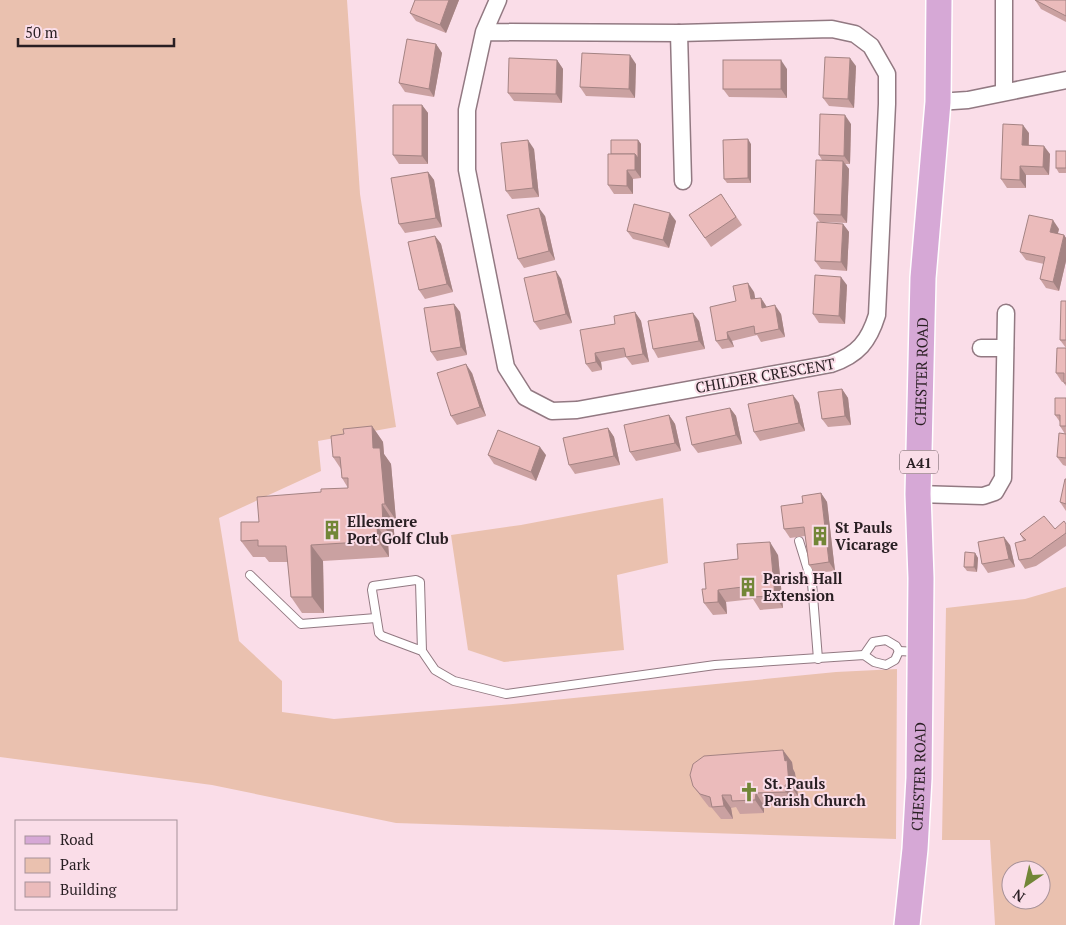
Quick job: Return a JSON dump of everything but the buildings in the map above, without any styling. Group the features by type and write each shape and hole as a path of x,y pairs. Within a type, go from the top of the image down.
{"main road":[{"name":"CHESTER ROAD","path":"907,925 919,787 909,652 921,578 918,494 923,278 938,102 939,0"}],"street":[{"name":"CHILDER CRESCENT","path":"484,32 680,33 832,29 855,34 871,46 887,74 887,104 877,315 870,336 845,360 831,364 577,410 552,411 525,397 506,367 467,170 467,110 484,32 498,0"},
{"path":"1004,0 1004,91"},
{"path":"680,33 683,180"},
{"path":"938,102 968,100 1004,91 1066,80"},
{"path":"918,494 983,496 995,492 1003,478 1006,313"},
{"path":"980,348 1005,348"}],"lane":[{"path":"799,541 812,583 818,659"},
{"path":"250,575 301,624 376,618"},
{"path":"422,651 382,636 379,632 376,618 373,586 416,580 420,582 422,651 435,670 454,681 506,694 716,665 864,655 874,662 886,665 909,652"},
{"path":"864,655 873,642 886,640 909,652"}],"green space":[{"path":"0,0 347,0 360,194 396,427 318,441 321,471 219,518 239,641 282,681 282,712 334,719 513,704 836,672 897,669 896,839 396,823 212,785 0,757"},
{"path":"663,498 668,563 617,575 624,650 504,662 468,650 451,535 521,525"},
{"path":"1066,587 1066,925 995,925 990,840 942,840 946,608 1025,599"}],"place":[{"name":"Ellesmere Port Golf Club","path":"332,530"},
{"name":"St Pauls Vicarage","path":"820,536"},
{"name":"Parish Hall Extension","path":"748,587"},
{"name":"St. Pauls Parish Church","path":"749,792"}]}
